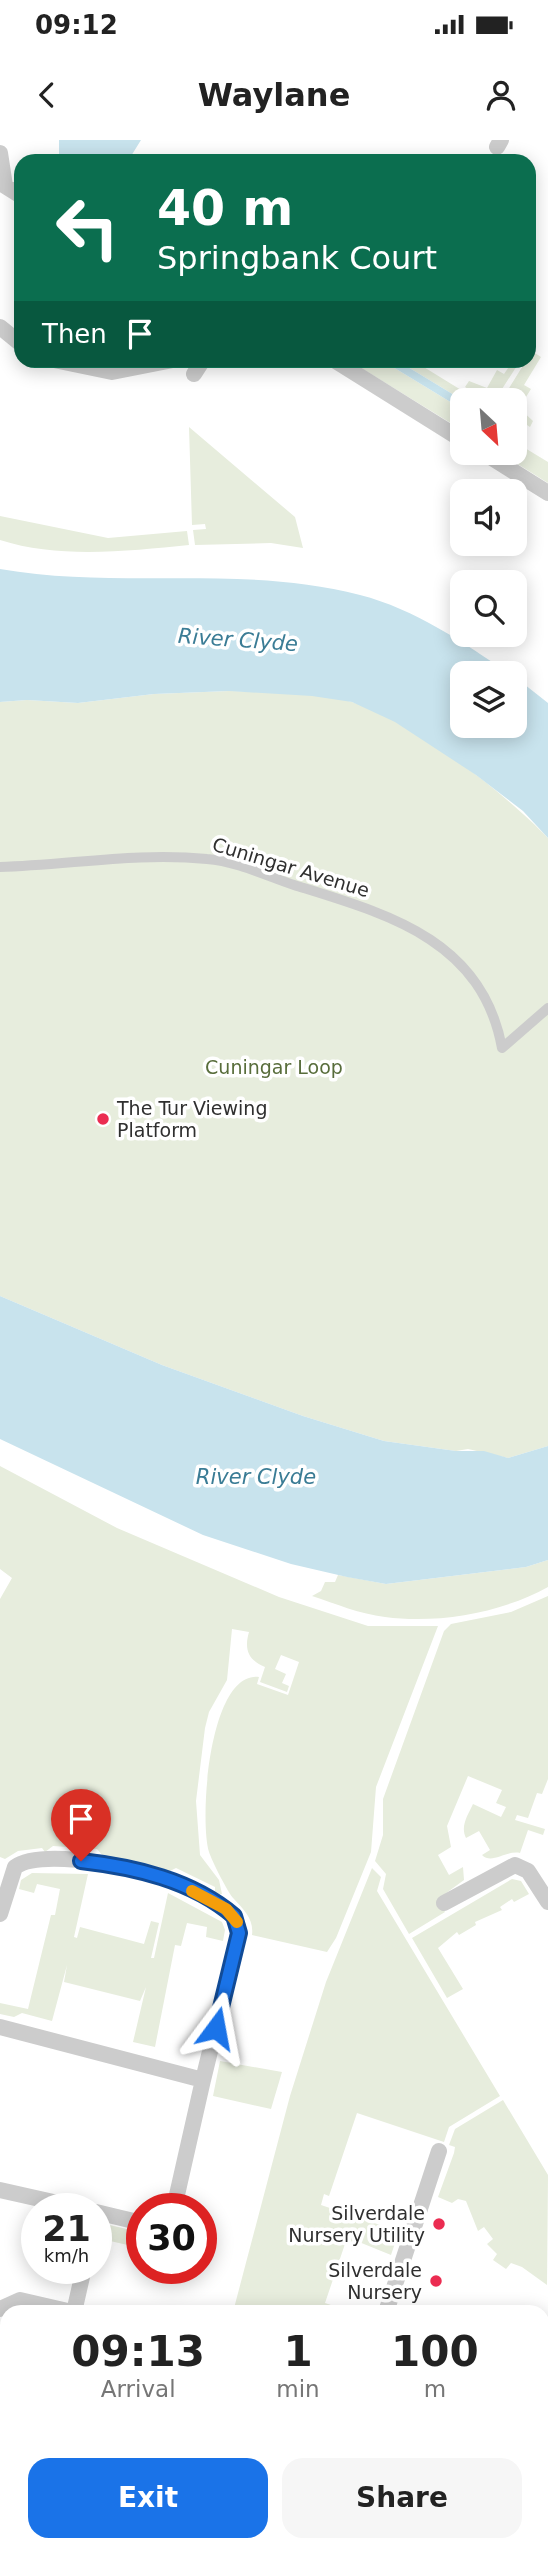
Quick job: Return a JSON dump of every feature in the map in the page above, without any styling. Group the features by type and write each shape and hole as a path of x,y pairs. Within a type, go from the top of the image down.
{"street":[{"path":"0,153 5,186 14,192"},
{"path":"0,327 14,338"},
{"path":"93,368 112,372 132,368"},
{"path":"347,368 450,432"},
{"path":"505,466 548,493"},
{"name":"Cuningar Avenue","path":"0,867 140,855 208,859 394,919 465,966 493,1011 502,1048 548,1008"},
{"path":"0,1914 15,1867 28,1860 40,1859 81,1861 142,1871 183,1886 226,1909 237,1921 239,1933 177,2193"},
{"path":"444,1903 510,1865 524,1868 546,1894"},
{"path":"0,2027 203,2080"},
{"path":"388,2305 439,2151"},
{"path":"0,2190 21,2195"},
{"path":"75,2305 80,2284"},
{"path":"9,2305 20,2300 42,2305"}],"green space":[{"path":"361,368 395,368 450,402 450,423"},
{"path":"410,368 425,368 458,388 450,388 450,393"},
{"path":"508,368 516,368 503,388 487,388 497,370 504,374"},
{"path":"521,368 534,368 524,385 531,389 527,395 527,388 509,388"},
{"path":"469,381 487,388 467,388"},
{"path":"527,415 533,421 530,427 527,425"},
{"path":"189,427 295,517 303,548 271,543 195,545 193,530 206,529 205,524 192,525"},
{"path":"527,449 548,462 548,483 521,466 527,466"},
{"path":"0,516 108,538 187,531 189,545 94,552 46,550 0,540"},
{"name":"Cuningar Loop","path":"229,691 337,698 376,711 456,760 508,800 548,838 548,1446 508,1458 468,1449 456,1451 384,1441 303,1416 162,1365 0,1296 0,702 27,700 78,703 154,694"},
{"path":"0,1466 117,1528 279,1597 368,1626 438,1626 376,1787 371,1852 336,1938 327,1952 252,1935 250,1919 228,1890 209,1852 206,1835 207,1781 219,1721 229,1697 242,1681 259,1677 257,1684 288,1695 299,1662 281,1655 275,1669 286,1674 282,1683 289,1686 287,1692 260,1682 265,1667 251,1657 247,1649 249,1632 232,1629 227,1680 209,1712 205,1728 196,1801 200,1855 219,1880 222,1894 215,1895 215,1887 176,1868 168,1872 103,1856 97,1849 53,1846 45,1852 42,1848 18,1851 5,1859 0,1857 0,1599 12,1578 0,1569"},
{"path":"548,1560 548,1587 510,1604 469,1614 426,1619 385,1617 312,1596 321,1591 325,1582 335,1582 338,1575 386,1584 526,1567"},
{"path":"548,1596 548,1779 542,1794 537,1793 528,1818 517,1815 515,1820 545,1829 543,1835 528,1830 520,1853 495,1858 482,1855 490,1850 479,1831 466,1838 464,1834 465,1821 473,1804 501,1817 506,1807 496,1803 502,1790 468,1776 447,1826 451,1847 438,1855 449,1875 463,1867 464,1880 438,1899 445,1912 409,1934 383,1889 386,1874 375,1861 383,1835 383,1799 444,1631 451,1624 511,1612"},
{"path":"372,1868 381,1877 377,1891 500,2096 449,2127 444,2142 357,2113 329,2196 324,2194 321,2205 386,2227 386,2232 395,2243 391,2255 359,2242 357,2245 346,2241 325,2303 331,2305 235,2305 290,2096 326,1982"},
{"path":"32,1873 88,1874 74,1937 77,1938 80,1927 144,1944 151,1921 159,1923 151,1958 154,1958 168,1893 222,1922 225,1930 223,1941 206,1937 207,1927 187,1923 181,1946 175,1945 155,2047 133,2042 146,1987 140,2001 64,1982 67,1965 52,2021 22,2013 14,2017 0,2014 0,2003 28,2009 51,1915 55,1915 60,1889 37,1884 34,1893 19,1889 21,1880"},
{"path":"512,1879 521,1881 529,1894 514,1902 512,1899 500,1907 502,1910 475,1922 476,1925 459,1935 457,1932 438,1948 463,1989 447,1998 412,1938"},
{"path":"220,2061 282,2072 271,2109 213,2096"},
{"path":"503,2100 548,2175 547,2285 522,2267 511,2263 506,2269 493,2260 497,2254 487,2244 493,2239 484,2227 478,2231 466,2201 458,2199 452,2203 438,2197 454,2153 455,2147 449,2145 455,2129"},
{"path":"112,2226 126,2229 126,2245 112,2241"}],"water":[{"path":"59,140 141,140 132,154 59,154"},
{"path":"395,368 410,368 450,393 450,402"},
{"name":"River Clyde","path":"0,569 90,578 270,581 360,595 420,618 450,635 450,647 469,647 490,661 450,661 450,738 527,738 527,686 548,703 548,838 523,811 476,775 395,722 352,702 312,696 229,691 154,694 78,703 27,700 0,702"},
{"name":"River Clyde","path":"0,1296 162,1365 303,1416 384,1441 456,1451 484,1451 508,1458 548,1446 548,1560 526,1567 386,1584 347,1577 291,1564 203,1535 0,1439"}],"slow traffic":[{"path":"192,1891 226,1909 237,1922"}],"place":[{"name":"The Tur Viewing Platform","path":"103,1119"},
{"name":"Silverdale Nursery Utility","path":"439,2224"},
{"name":"Silverdale Nursery","path":"436,2281"}],"route":[{"path":"81,1861 142,1871 163,1878 202,1895 234,1916 239,1933 216,2028"}]}
